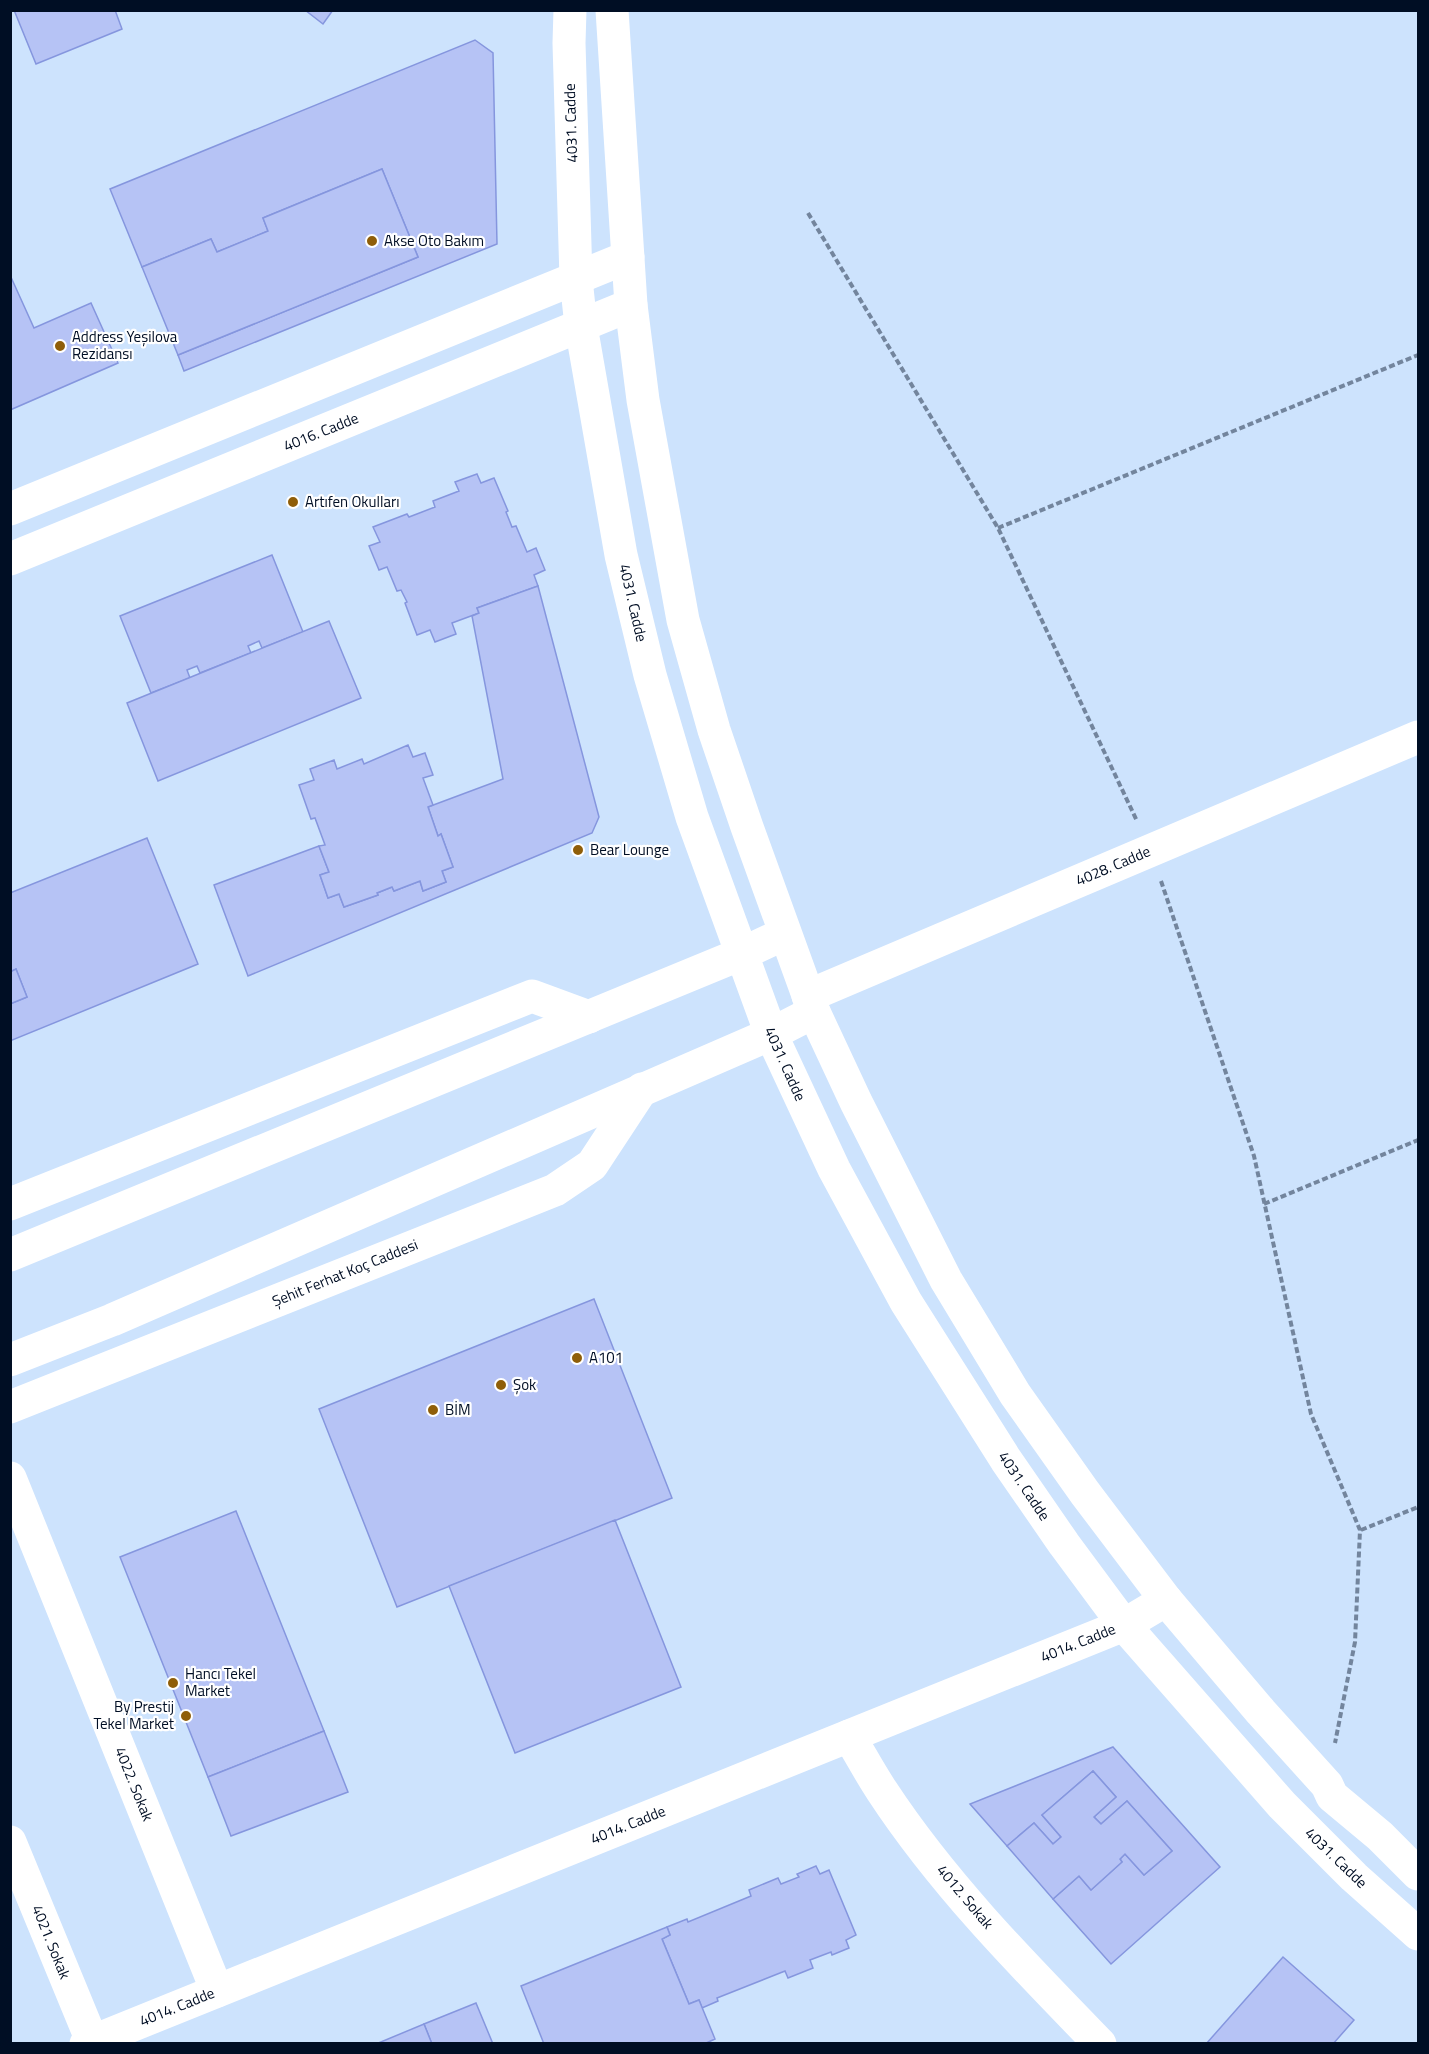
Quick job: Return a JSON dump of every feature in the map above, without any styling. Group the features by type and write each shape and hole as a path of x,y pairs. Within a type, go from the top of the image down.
{"street":[{"name":"4031. Cadde","path":"570,10 576,279 581,326 621,555 650,675 692,817 771,1034 834,1169 906,1302 1006,1460 1064,1544 1124,1625 1282,1806 1354,1877 1419,1934"},
{"path":"612,10 631,305 643,400 683,620 714,730 784,934 811,1004 856,1102 946,1280 1015,1394 1085,1493 1166,1600 1261,1712 1327,1785 1332,1796 1380,1836 1419,1874"},
{"path":"10,509 628,257"},
{"name":"4016. Cadde","path":"10,559 631,305"},
{"name":"4028. Cadde","path":"811,1004 1151,850 1419,737"},
{"path":"10,1255 741,954 784,934"},
{"path":"10,1204 532,996 589,1017"},
{"path":"10,1360 112,1320 771,1034 811,1004"},
{"name":"Şehit Ferhat Koç Caddesi","path":"10,1407 555,1190 592,1165 642,1089"},
{"name":"4022. Sokak","path":"10,1478 217,1991"},
{"name":"4014. Cadde","path":"89,2042 151,2031 217,1991 1124,1625 1166,1600"},
{"name":"4012. Sokak","path":"849,1736 882,1791 931,1857 981,1917 1100,2043"},
{"name":"4021. Sokak","path":"10,1842 89,2042"}],"path":[{"path":"808,213 998,528 1151,850 1254,1156 1311,1414 1360,1530 1355,1642 1327,1785"},
{"path":"998,528 1419,355"},
{"path":"1264,1204 1419,1140"},
{"path":"1360,1530 1419,1507"}],"building":[{"path":"14,10 115,10 122,29 36,64"},
{"path":"305,10 333,10 323,24"},
{"path":"475,40 493,53 497,244 184,371 178,355 418,257 382,169 263,218 268,231 217,252 211,239 142,267 110,189"},
{"path":"382,169 418,257 178,355 142,267 211,239 217,252 268,231 263,218"},
{"name":"Address Yeşilova Rezidansı","path":"10,275 34,328 91,303 118,363 10,410"},
{"path":"477,474 481,483 494,478 512,527 516,526 527,552 536,548 545,570 534,575 538,586 477,608 479,613 452,623 456,634 435,642 430,630 417,635 401,590 397,591 387,567 379,570 369,546 380,542 373,527 407,514 409,517 435,507 433,501 459,491 455,482"},
{"path":"272,555 303,632 262,648 259,641 248,646 251,653 200,673 197,666 187,670 190,678 151,693 120,616"},
{"path":"538,586 599,817 592,833 248,976 214,885 319,846 329,872 320,875 328,898 339,894 344,907 378,895 377,893 392,887 394,891 420,881 423,891 446,882 442,871 453,867 441,834 438,836 428,807 503,779 472,616 479,613 477,608"},
{"path":"329,621 361,698 158,781 127,703"},
{"path":"408,745 413,757 425,753 433,775 423,778 433,805 428,807 438,836 441,834 453,867 442,871 446,882 423,891 420,881 394,891 392,887 377,893 378,895 344,907 339,894 328,898 320,875 329,872 319,846 325,845 315,818 311,819 299,785 314,780 310,769 334,760 337,769 362,759 364,764"},
{"path":"147,838 198,964 10,1041 10,1004 27,997 16,969 10,972 10,893"},
{"path":"16,969 27,997 10,1004 10,972"},
{"path":"594,1299 672,1498 397,1607 319,1409"},
{"path":"236,1511 324,1731 208,1777 120,1557"},
{"path":"615,1520 681,1687 515,1753 449,1586"},
{"path":"324,1731 348,1792 231,1836 208,1777"},
{"path":"1113,1747 1220,1867 1111,1964 1053,1899 1079,1876 1091,1890 1122,1862 1120,1859 1125,1854 1144,1875 1172,1851 1127,1801 1101,1824 1094,1817 1116,1797 1093,1771 1042,1815 1061,1837 1053,1844 1034,1823 1007,1846 970,1804"},
{"path":"1093,1771 1116,1797 1094,1817 1101,1824 1127,1801 1172,1851 1144,1875 1125,1854 1120,1859 1122,1862 1091,1890 1079,1876 1053,1899 1007,1846 1034,1823 1053,1844 1061,1837 1042,1815"},
{"path":"816,1866 820,1874 829,1870 856,1935 846,1940 849,1948 810,1960 813,1968 788,1978 785,1971 717,1998 718,2001 702,2008 699,2000 689,2004 662,1939 670,1935 667,1927 687,1919 688,1922 751,1896 749,1890 778,1878 781,1884 799,1877 797,1874"},
{"path":"667,1927 670,1935 662,1939 689,2004 699,2000 715,2039 704,2044 544,2044 521,1986"},
{"path":"1283,1957 1354,2020 1333,2044 1206,2044"},
{"path":"476,2003 493,2044 432,2044 424,2024"},
{"path":"424,2024 432,2044 376,2044"}],"place":[{"name":"Akse Oto Bakım","path":"372,241"},
{"name":"Address Yeşilova Rezidansı","path":"60,346"},
{"name":"Artıfen Okulları","path":"293,502"},
{"name":"Bear Lounge","path":"578,850"},
{"name":"A101","path":"577,1358"},
{"name":"Şok","path":"501,1385"},
{"name":"BİM","path":"433,1410"},
{"name":"Hancı Tekel Market","path":"173,1683"},
{"name":"By Prestij Tekel Market","path":"186,1716"}]}
